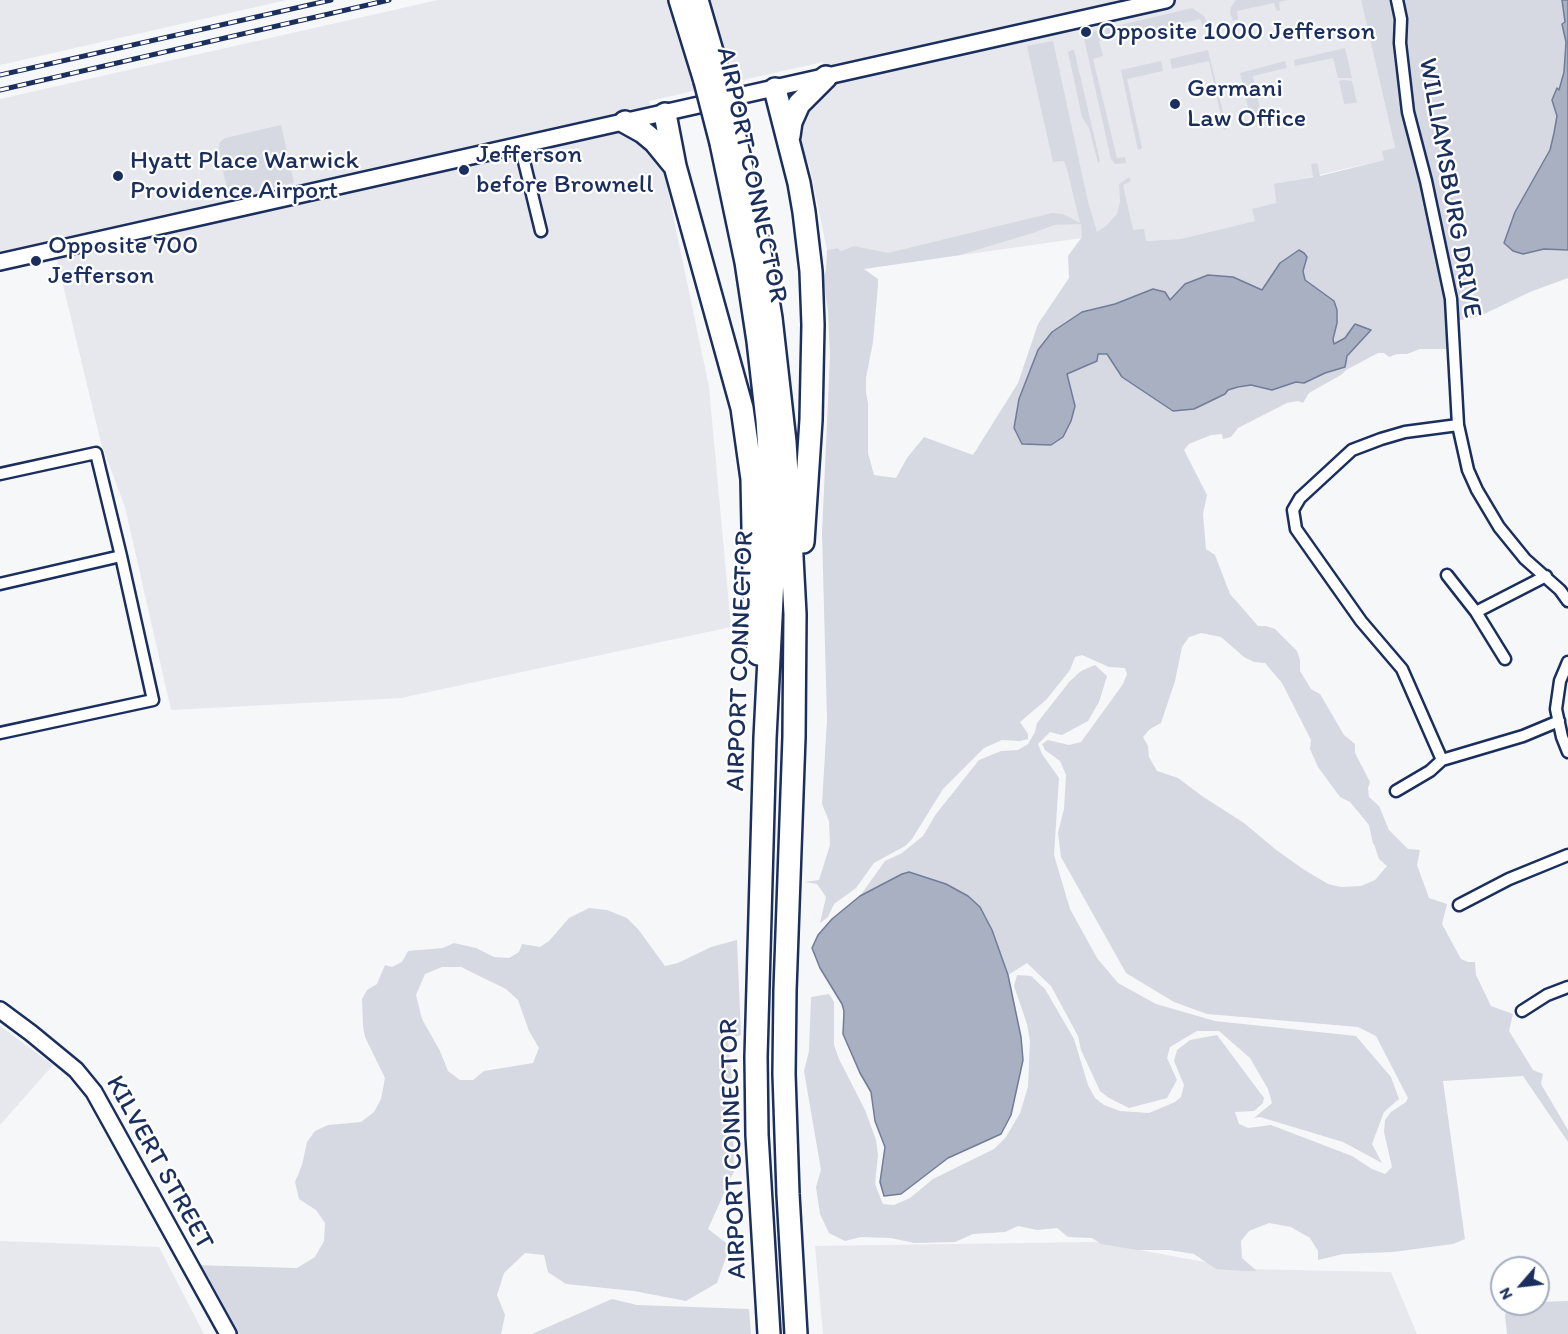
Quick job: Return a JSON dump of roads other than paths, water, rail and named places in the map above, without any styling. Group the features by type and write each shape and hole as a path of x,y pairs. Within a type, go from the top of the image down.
{"highway":[{"path":"707,0 714,76"},
{"name":"AIRPORT CONNECTOR","path":"685,4 714,76 729,142 759,246 776,360 789,503 795,656 784,1055 787,1184 796,1334"},
{"path":"789,139 791,123 799,104 806,94 826,77"},
{"path":"775,89 789,139 804,212 813,308 812,420 795,656"},
{"path":"665,114 675,166 736,383 746,431 754,510 755,623 765,738"},
{"path":"625,122 655,142 675,166"},
{"name":"AIRPORT CONNECTOR","path":"729,142 763,380 770,459 773,578 765,738 756,1017 756,1097 769,1334"}],"main road":[{"path":"0,262 1166,0"},
{"name":"KILVERT STREET","path":"0,1010 76,1070 94,1092 228,1334"}],"street":[{"name":"WILLIAMSBURG DRIVE","path":"1397,0 1401,19 1400,43 1408,111 1426,181 1451,300 1458,425 1468,470 1499,527 1526,559 1546,576 1568,601"},
{"path":"520,145 541,231"},
{"path":"1442,760 1402,669 1361,621 1296,529 1293,510 1299,498 1312,484 1352,450 1405,432 1458,425"},
{"path":"0,474 96,453 122,556 153,700 0,733"},
{"path":"0,584 122,556"},
{"path":"1447,575 1476,612 1504,659"},
{"path":"1476,612 1546,576"},
{"path":"1568,662 1560,681 1556,709 1568,752"},
{"path":"1396,791 1430,771 1442,760 1523,736 1559,721"},
{"path":"1459,905 1492,887 1568,855"},
{"path":"1522,1011 1547,995 1568,987"}],"water":[{"path":"1562,0 1568,0 1568,250 1544,249 1523,254 1513,251 1504,243 1515,212 1550,150 1557,116 1552,100 1557,88 1559,90 1564,72 1566,42 1562,24 1565,22"},
{"path":"1299,250 1307,257 1303,271 1305,280 1334,301 1337,323 1334,344 1345,338 1355,324 1371,330 1347,356 1345,367 1304,383 1296,382 1272,390 1251,385 1238,387 1194,409 1173,411 1122,377 1107,354 1098,354 1097,361 1067,374 1075,406 1063,437 1051,445 1022,444 1014,428 1019,399 1038,350 1052,332 1082,312 1115,304 1153,289 1165,292 1170,300 1185,284 1208,275 1233,277 1262,290 1280,263"},
{"path":"909,872 946,884 968,896 980,907 992,930 1008,975 1021,1037 1023,1060 1011,1115 1001,1134 948,1158 901,1194 884,1196 880,1182 885,1147 875,1121 871,1092 843,1034 842,1004 820,968 812,948 818,935 832,919 860,896"}],"railway":[{"path":"0,75 331,0"},
{"path":"0,90 389,0"}],"place":[{"name":"Opposite 1000 Jefferson","path":"1086,32"},
{"name":"Germani Law Office","path":"1175,104"},
{"name":"Jefferson before Brownell","path":"464,170"},
{"name":"Hyatt Place Warwick Providence Airport","path":"118,176"},
{"name":"Opposite 700 Jefferson","path":"36,261"}]}
